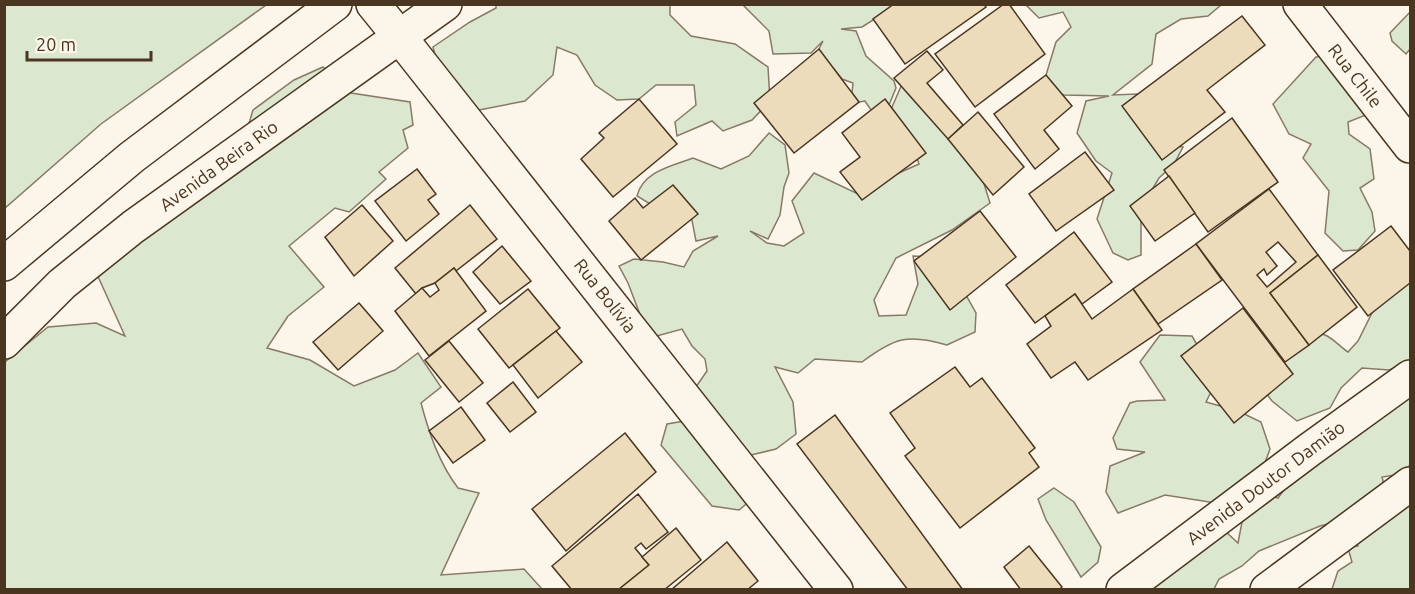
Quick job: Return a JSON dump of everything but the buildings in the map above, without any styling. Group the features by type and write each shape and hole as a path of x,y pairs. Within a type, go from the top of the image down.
{"street":[{"path":"4,264 132,157 335,4"},
{"name":"Rua Bolívia","path":"373,4 836,590"},
{"name":"Avenida Beira Rio","path":"4,342 62,284 133,227 445,4"},
{"name":"Rua Chile","path":"1300,4 1410,146"},
{"name":"Avenida Doutor Damião","path":"1124,590 1309,450 1410,378"},
{"path":"1267,590 1410,484"}],"green space":[{"path":"5,4 266,5 101,124 5,208"},
{"path":"496,5 670,5 670,15 691,36 735,44 768,67 770,101 752,120 723,131 712,121 677,136 675,122 696,105 694,85 656,85 639,99 617,100 595,85 577,55 557,47 553,75 525,101 479,110 456,104 443,87 433,47 496,8"},
{"path":"743,5 897,5 862,27 841,29 856,31 866,56 894,81 896,88 889,105 877,115 865,101 859,102 852,93 853,83 842,79 822,59 819,49 823,41 811,53 773,54 769,31"},
{"path":"1026,5 1221,5 1208,16 1181,19 1156,34 1152,64 1113,95 1138,94 1155,108 1163,143 1183,147 1174,164 1159,178 1141,208 1141,255 1128,260 1113,253 1097,219 1112,173 1096,161 1077,133 1086,101 1109,96 1064,95 1046,89 1046,75 1056,42 1071,27 1063,12 1039,18"},
{"path":"1410,12 1410,49 1406,54 1392,41 1390,33"},
{"path":"1328,56 1366,115 1348,122 1349,134 1370,149 1374,179 1360,188 1372,212 1375,231 1358,250 1343,251 1325,233 1329,191 1303,158 1311,144 1289,134 1273,104 1316,57"},
{"path":"323,67 351,93 410,102 413,125 403,130 408,148 379,172 386,179 349,212 335,208 289,246 324,287 288,316 267,348 310,360 354,386 395,370 418,353 441,387 421,403 435,447 458,488 479,493 441,575 524,569 542,589 5,590 5,362 48,327 96,323 125,336 95,270 245,137 253,110 294,80"},
{"path":"902,84 963,134 980,171 990,203 952,230 896,258 874,300 879,316 906,315 918,284 913,256 939,257 958,281 976,313 975,332 947,345 922,339 902,340 883,348 862,362 815,359 798,373 775,367 793,402 796,434 776,449 751,455 763,490 739,510 712,506 661,445 667,424 697,419 691,394 707,371 705,359 692,346 682,329 649,338 619,266 634,259 684,267 693,251 718,236 696,241 691,215 663,212 637,196 640,188 645,181 659,171 693,158 721,169 749,156 769,133 785,145 789,173 784,187 780,215 768,239 750,231 767,243 784,246 804,233 792,201 814,173 860,195 892,176 919,164 909,135 889,114"},
{"path":"1410,262 1410,363 1389,370 1362,368 1341,388 1330,408 1297,421 1272,401 1254,377 1275,351 1293,337 1314,332 1328,336 1348,352 1358,341 1372,313"},
{"path":"1160,335 1192,336 1213,372 1216,382 1206,402 1238,411 1261,422 1270,449 1260,476 1222,504 1165,495 1118,513 1106,492 1110,466 1145,452 1117,449 1113,438 1130,403 1165,400 1140,362"},
{"path":"1410,389 1410,465 1401,474 1382,477 1386,492 1410,486 1410,589 1332,589 1338,571 1352,562 1348,548 1358,546 1357,523 1368,514 1320,526 1259,551 1242,566 1219,579 1214,589 1140,590 1186,564 1203,547 1226,532 1238,543 1242,522 1266,494 1278,498 1289,483"},
{"path":"1054,488 1074,502 1101,547 1098,562 1081,577 1046,520 1038,499"}]}
